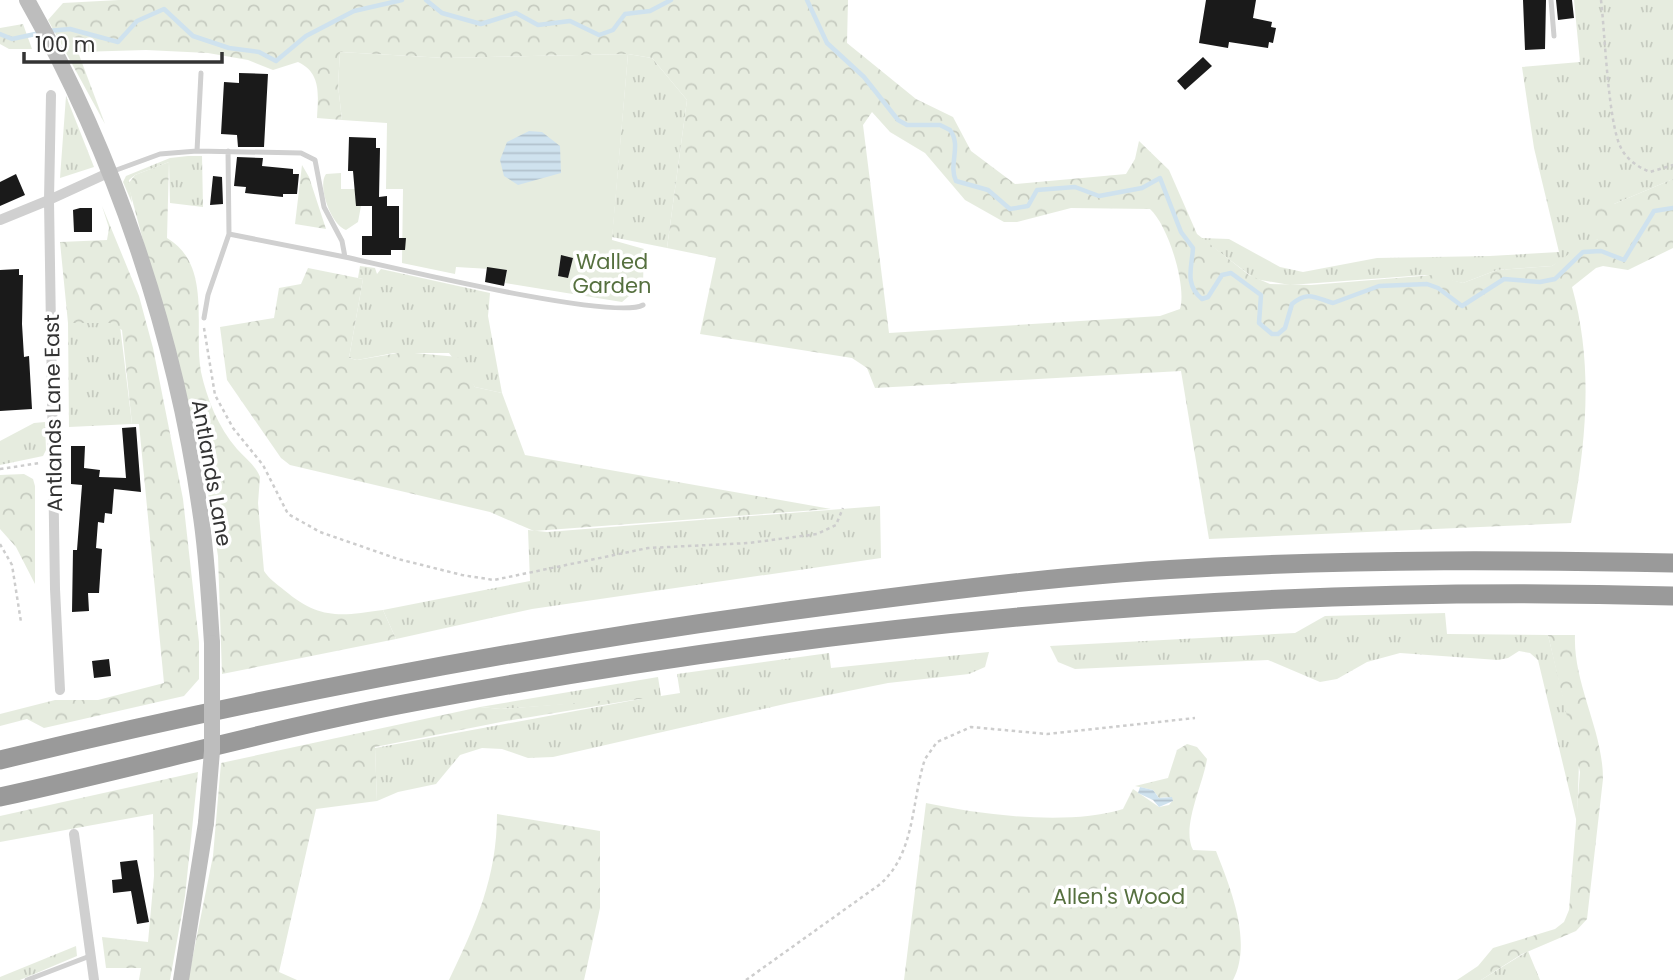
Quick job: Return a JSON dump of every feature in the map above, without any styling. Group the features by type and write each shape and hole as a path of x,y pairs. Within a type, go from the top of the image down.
{"highway":[{"path":"0,760 454,662 647,629 943,590 1213,567 1507,560 1673,563"},
{"path":"0,797 411,703 676,656 870,632 1030,615 1256,599 1413,595 1673,596"}],"main road":[{"name":"Antlands Lane","path":"28,0 51,44 108,173 156,312 185,428 201,510 212,643 212,751 206,823 181,980"}],"street":[{"name":"Antlands Lane East","path":"51,95 49,200 61,690"},
{"path":"0,220 108,173"},
{"path":"74,834 94,980"}],"lane":[{"path":"1551,0 1554,36"},
{"path":"197,150 201,73"},
{"path":"108,173 160,154 197,150 301,153 312,158 316,164 324,207 342,241 345,257"},
{"path":"204,318 208,295 229,234 228,152"},
{"path":"229,234 449,281 552,299 627,309 643,304"},
{"path":"27,980 90,956"}],"path":[{"path":"1601,0 1614,121 1620,147 1634,164 1650,172 1673,165"},
{"path":"204,318 206,350 215,396 233,428 263,465 288,514 320,532 398,559 495,580 648,548 749,544 817,534 836,525 843,508"},
{"path":"0,469 31,463 54,463"},
{"path":"0,544 12,565 21,622"},
{"path":"746,980 879,885 894,870 904,850 925,759 932,748 944,738 978,726 1046,734 1195,718"}],"green space":[{"path":"119,0 848,0 847,43 916,99 953,117 971,151 1015,184 1126,174 1135,159 1139,141 1169,170 1197,234 1249,275 1270,284 1311,285 1433,275 1463,283 1497,270 1552,266 1577,248 1598,239 1594,203 1614,204 1673,179 1673,248 1628,270 1603,266 1596,268 1572,287 1583,346 1585,405 1581,464 1571,523 1209,539 1181,371 875,388 867,368 852,358 700,334 716,258 667,248 687,100 652,58 628,54 445,58 340,52 338,85 342,120 317,118 318,94 315,79 306,67 298,62 273,70 248,60 208,53 146,50 78,52 105,124 48,20 63,3","holes":["872,112 890,132 925,153 965,200 1004,222 1017,222 1071,208 1150,209 1163,228 1174,256 1181,286 1180,309 1160,316 889,333 863,125"]},
{"path":"1574,0 1673,0 1673,179 1614,204 1598,204 1598,239 1552,266 1497,270 1463,283 1425,275 1290,285 1255,279 1201,238 1229,239 1280,267 1303,272 1377,258 1559,252 1534,148 1522,67 1580,62"},
{"path":"23,24 32,49 9,49 0,44 0,28"},
{"name":"Walled Garden","path":"340,52 445,58 628,54 612,240 644,249 643,284 622,302 505,283 507,270 456,267 455,274 402,263 403,189 386,189 387,123 342,120 338,85","holes":["561,256 573,258 568,277 558,276"]},
{"path":"628,54 652,58 687,100 667,248 612,237"},
{"path":"66,96 94,167 60,178"},
{"path":"202,156 203,207 170,203 169,162 129,180 132,203 123,182 126,176 170,158"},
{"path":"169,162 167,238 181,250 191,264 196,281 199,355 210,402 224,431 260,477 258,503 264,571 297,600 320,611 354,614 383,610 396,639 222,674 218,556 205,474 128,184 135,175"},
{"path":"302,165 309,177 326,229 295,224"},
{"path":"341,173 341,189 356,189 356,205 361,206 358,222 346,230 335,221 327,205 323,187 326,174"},
{"path":"102,206 139,296 153,348 183,499 199,642 199,679 184,696 44,728 27,719 0,726 0,714 55,700 98,700 164,683 139,424 132,424 122,330 111,323 68,323 60,242 107,240 109,228"},
{"path":"360,266 375,268 377,274 381,269 490,293 488,316 502,393 475,387 449,353 394,353 357,360 349,358 363,279 358,278"},
{"path":"308,268 363,279 349,358 357,360 404,352 458,357 475,387 502,393 525,455 831,509 534,531 490,512 290,465 281,458 227,380 220,327 274,318 279,288 301,284"},
{"path":"68,323 111,323 120,326 132,424 69,427"},
{"path":"45,422 46,450 43,456 0,465 0,441 34,423"},
{"path":"24,474 33,479 35,486 35,584 16,547 0,529 0,475"},
{"path":"880,506 881,558 532,609 396,639 383,610 530,581 528,530 547,532"},
{"path":"1445,613 1447,634 1548,635 1579,762 1577,823 1538,660 1530,653 1519,651 1508,658 1498,660 1400,653 1367,662 1337,679 1320,682 1268,660 1075,669 1058,662 1050,646 1295,633 1325,616"},
{"path":"1548,635 1575,635 1579,671 1602,761 1603,779 1587,919 1576,931 1522,954 1481,980 1457,980 1478,966 1493,948 1555,929 1564,922 1569,910 1580,772"},
{"path":"989,652 985,667 969,674 888,683 553,757 528,758 502,749 482,748 460,755 436,784 398,792 377,801 375,748 640,699 501,709 480,707 658,677 661,696 680,693 677,674 829,653 831,668"},
{"path":"651,697 506,721 375,747 377,801 316,809 279,972 297,980 188,980 213,856 221,763 480,707 501,709"},
{"name":"Allen's Wood","path":"1187,744 1197,747 1207,759 1191,818 1190,841 1193,850 1216,851 1233,898 1241,949 1233,980 904,980 926,803 998,815 1077,817 1123,809 1133,789 1159,807 1169,805 1173,800 1168,797 1159,798 1153,790 1135,786 1168,778 1177,750"},
{"path":"198,772 185,896 170,980 139,980 141,968 106,968 102,937 148,942 154,876 153,814 0,842 0,816"},
{"path":"497,814 600,831 600,908 584,980 449,980 483,900 493,859"},
{"path":"76,946 77,956 20,980 0,980 0,977"},
{"path":"1528,951 1540,980 1481,980"}],"water":[{"path":"529,131 542,132 560,146 561,173 518,185 504,176 500,160 507,142"},
{"path":"1140,787 1153,790 1159,798 1172,797 1173,801 1159,807 1153,800 1138,793"}],"building":[{"path":"1206,0 1256,0 1253,18 1272,22 1271,27 1276,28 1273,43 1269,42 1268,48 1229,42 1228,48 1199,43"},
{"path":"1523,0 1546,0 1545,49 1525,50"},
{"path":"1556,0 1572,0 1574,18 1558,20"},
{"path":"1203,57 1212,66 1185,90 1177,81"},
{"path":"239,73 268,74 264,147 238,147 237,135 221,134 224,82 239,83"},
{"path":"349,137 376,138 376,148 380,148 379,197 387,196 387,206 399,206 399,238 406,238 405,250 391,250 391,255 362,255 362,236 372,236 372,206 356,206 353,171 348,171"},
{"path":"237,157 263,158 262,166 293,169 293,174 299,174 297,194 283,194 283,197 245,193 246,187 234,186"},
{"path":"16,174 25,195 0,206 0,182"},
{"path":"213,176 222,177 223,204 210,205"},
{"path":"92,208 92,232 74,232 73,210"},
{"path":"561,255 573,258 568,278 558,276"},
{"path":"487,267 507,270 504,286 485,282"},
{"path":"19,269 19,275 23,275 24,357 29,356 32,409 0,411 0,270"},
{"path":"136,427 141,492 114,489 112,514 105,513 104,523 98,522 96,548 102,549 99,593 88,593 89,611 72,612 73,550 77,550 82,485 71,484 71,446 85,446 84,468 100,470 99,477 126,478 122,428"},
{"path":"109,659 111,676 94,678 92,661"},
{"path":"137,860 149,922 137,924 131,891 113,893 112,880 122,879 120,862"}],"waterway":[{"path":"48,31 70,29 118,42 137,21 164,9 193,36 229,48 259,52 276,61 306,36 354,11 402,0"},
{"path":"426,0 442,13 481,24 516,13 538,25 570,21 599,35 613,30 625,14 650,11 671,0"},
{"path":"807,0 827,43 864,77 898,120 907,125 940,125 950,130 955,142 953,168 956,181 988,190 1010,209 1028,206 1037,190 1075,187 1099,196 1142,188 1160,178 1181,232 1193,248 1190,275 1196,293 1202,299 1208,297 1222,275 1231,273 1261,295 1259,323 1272,334 1278,334 1285,328 1292,304 1303,297 1317,297 1333,303 1379,286 1427,284 1438,288 1462,306 1504,279 1540,282 1555,279 1583,252 1601,251 1624,260 1654,211 1673,208"},
{"path":"0,34 12,39 40,33"}]}
